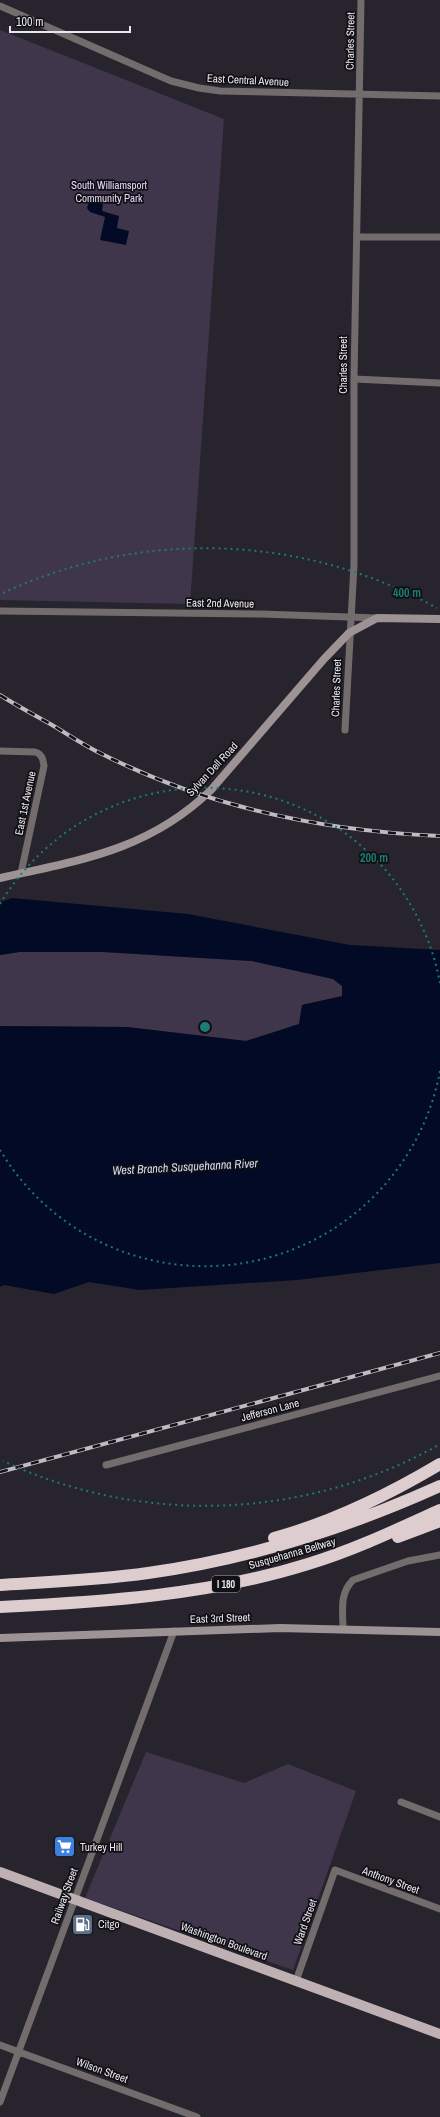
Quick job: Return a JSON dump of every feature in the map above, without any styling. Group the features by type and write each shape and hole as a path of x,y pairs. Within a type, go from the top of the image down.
{"highway":[{"path":"148,1573 285,1535 334,1518 398,1488 440,1464"},
{"name":"Susquehanna Beltway","path":"0,1585 93,1579 148,1573 224,1559 297,1540 356,1521 440,1486"},
{"name":"Susquehanna Beltway","path":"0,1608 77,1603 176,1593 267,1575 356,1548 440,1510"},
{"path":"356,1548 397,1537 440,1521"}],"main road":[{"name":"Washington Boulevard","path":"0,1872 440,2034"}],"street":[{"name":"Charles Street","path":"345,730 349,633 352,617 355,474 354,378 362,0"},
{"name":"East Central Avenue","path":"0,6 146,71 193,87 220,91 440,96"},
{"path":"357,237 440,237"},
{"path":"354,378 440,382"},
{"name":"East 2nd Avenue","path":"0,611 440,619"},
{"name":"Sylvan Dell Road","path":"0,878 131,844 168,825 211,790 324,659 349,633 377,618"},
{"name":"East 1st Avenue","path":"0,751 35,752 39,753 44,760 21,873"},
{"name":"Jefferson Lane","path":"106,1465 363,1398 440,1376"},
{"path":"343,1629 342,1599 348,1586 353,1580 408,1561 440,1555"},
{"name":"East 3rd Street","path":"0,1638 280,1628 440,1632"},
{"name":"Railway Street","path":"0,2102 174,1631"},
{"path":"401,1802 440,1817"},
{"name":"Anthony Street","path":"335,1870 440,1909"},
{"name":"Ward Street","path":"296,1981 335,1870"},
{"name":"Wilson Street","path":"0,2045 197,2117"}],"green space":[{"name":"South Williamsport Community Park","path":"0,30 224,119 190,604 0,600"},
{"path":"19,952 103,952 252,961 333,979 342,986 342,996 302,1005 299,1024 246,1041 127,1027 0,1026 0,955"},
{"path":"146,1752 244,1783 288,1764 356,1791 293,1970 85,1898"}],"water":[{"path":"94,199 100,201 103,205 102,211 119,216 117,228 129,231 126,245 100,240 105,217 90,212 87,208 89,202"},
{"name":"West Branch Susquehanna River","path":"12,898 188,914 350,945 440,950 440,1263 297,1280 140,1290 89,1282 54,1294 4,1285 0,1287 0,1026 127,1027 246,1041 299,1024 302,1005 342,996 342,986 333,979 252,961 103,952 19,952 0,955 0,902"}],"railway":[{"path":"0,695 102,754 142,773 225,802 267,813 353,829 440,836"},
{"path":"0,1472 440,1353"}],"place":[{"name":"Turkey Hill","path":"65,1847"},
{"name":"Citgo","path":"83,1924"}]}
